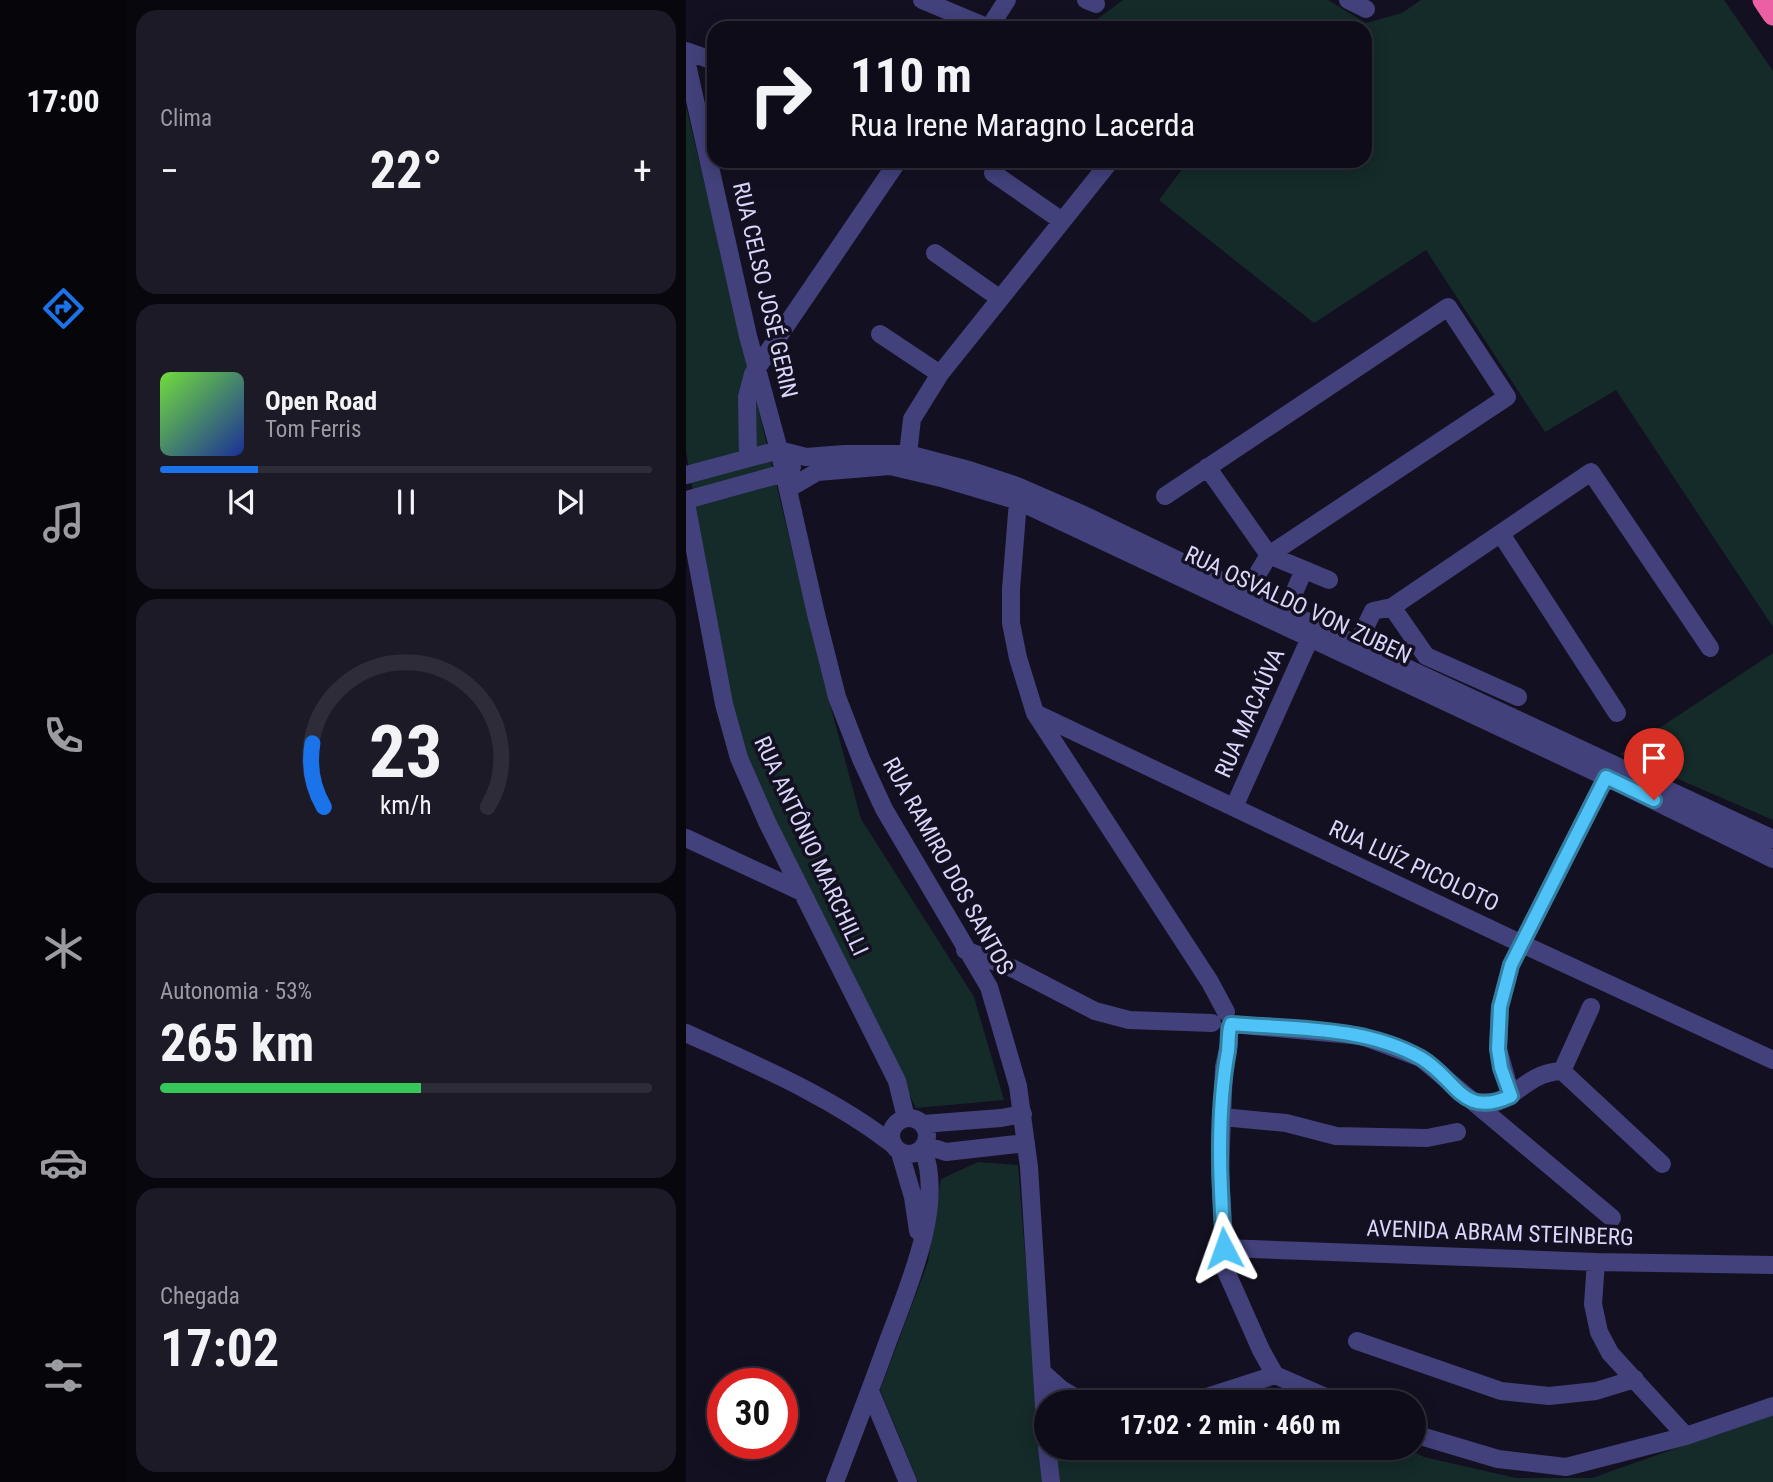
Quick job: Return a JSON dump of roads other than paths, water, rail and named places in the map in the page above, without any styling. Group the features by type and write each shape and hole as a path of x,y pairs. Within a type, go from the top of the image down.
{"highway":[{"path":"1763,0 1773,15"}],"street":[{"path":"922,0 972,21"},
{"path":"994,21 1007,0"},
{"path":"1348,0 1367,9"},
{"path":"686,51 707,58"},
{"name":"RUA CELSO JOSÉ GERIN","path":"686,60 707,151"},
{"name":"RUA CELSO JOSÉ GERIN","path":"711,168 779,450"},
{"path":"748,458 747,397 757,367 893,168"},
{"path":"908,454 912,419 940,374 1105,168"},
{"path":"993,173 1062,220"},
{"path":"935,253 999,298"},
{"path":"1165,496 1448,307 1507,397 1269,555 1246,593"},
{"path":"880,334 940,374"},
{"name":"RUA OSVALDO VON ZUBEN","path":"686,475 779,450 806,457 908,454 1017,486 1773,839"},
{"name":"RUA RAMIRO DOS SANTOS","path":"779,450 816,614 838,697 861,759 884,809 989,987 1018,1086 1026,1140 1043,1390"},
{"name":"RUA OSVALDO VON ZUBEN","path":"786,481 806,457"},
{"name":"RUA OSVALDO VON ZUBEN","path":"686,501 817,472 890,466 942,478 1018,501 1606,777 1773,859"},
{"path":"1208,467 1269,555 1329,580"},
{"path":"1357,644 1373,611 1392,607 1591,472 1710,648"},
{"name":"RUA ANTÔNIO MARCHILLI","path":"686,501 724,704 739,758 802,892 897,1081 901,1120"},
{"path":"1018,501 1011,623 1018,658 1035,713 1210,982 1209,1005 1221,1022 1220,1052 1224,1067 1220,1173 1226,1271 1275,1375 1309,1390"},
{"path":"1502,534 1617,713"},
{"path":"1286,611 1304,570"},
{"path":"1392,607 1426,656 1518,697"},
{"name":"RUA MACAÚVA","path":"1234,807 1310,638"},
{"name":"RUA LUÍZ PICOLOTO","path":"1035,713 1773,1060"},
{"path":"1511,1096 1501,1068 1498,1049 1500,1007 1511,965 1606,777"},
{"path":"686,838 802,892"},
{"path":"965,950 1014,969 1095,1011 1129,1020 1221,1022 1362,1036 1420,1058 1612,1218"},
{"path":"989,987 1014,969"},
{"path":"1562,1071 1591,1007"},
{"path":"686,1033 824,1099 879,1120 912,1118 925,1139 928,1192 920,1252 835,1482"},
{"path":"1477,1104 1497,1102 1511,1096 1536,1076 1562,1071 1662,1164"},
{"path":"824,1099 908,1155 925,1139 1023,1114"},
{"path":"1222,1117 1286,1123 1336,1136 1427,1138 1457,1132"},
{"path":"901,1120 891,1132 913,1197 920,1252"},
{"path":"925,1139 946,1152 1026,1140"},
{"name":"AVENIDA ABRAM STEINBERG","path":"1224,1248 1596,1262 1773,1265"},
{"path":"1596,1262 1592,1304 1599,1332 1610,1353 1686,1436"},
{"path":"1357,1341 1501,1391 1549,1396 1572,1394 1596,1391 1635,1379"},
{"path":"1042,1371 1063,1390"},
{"path":"1228,1390 1275,1375"},
{"path":"870,1391 908,1482"},
{"path":"1426,1438 1498,1459 1566,1467 1686,1436 1773,1406"},
{"path":"1048,1460 1051,1482"}]}
